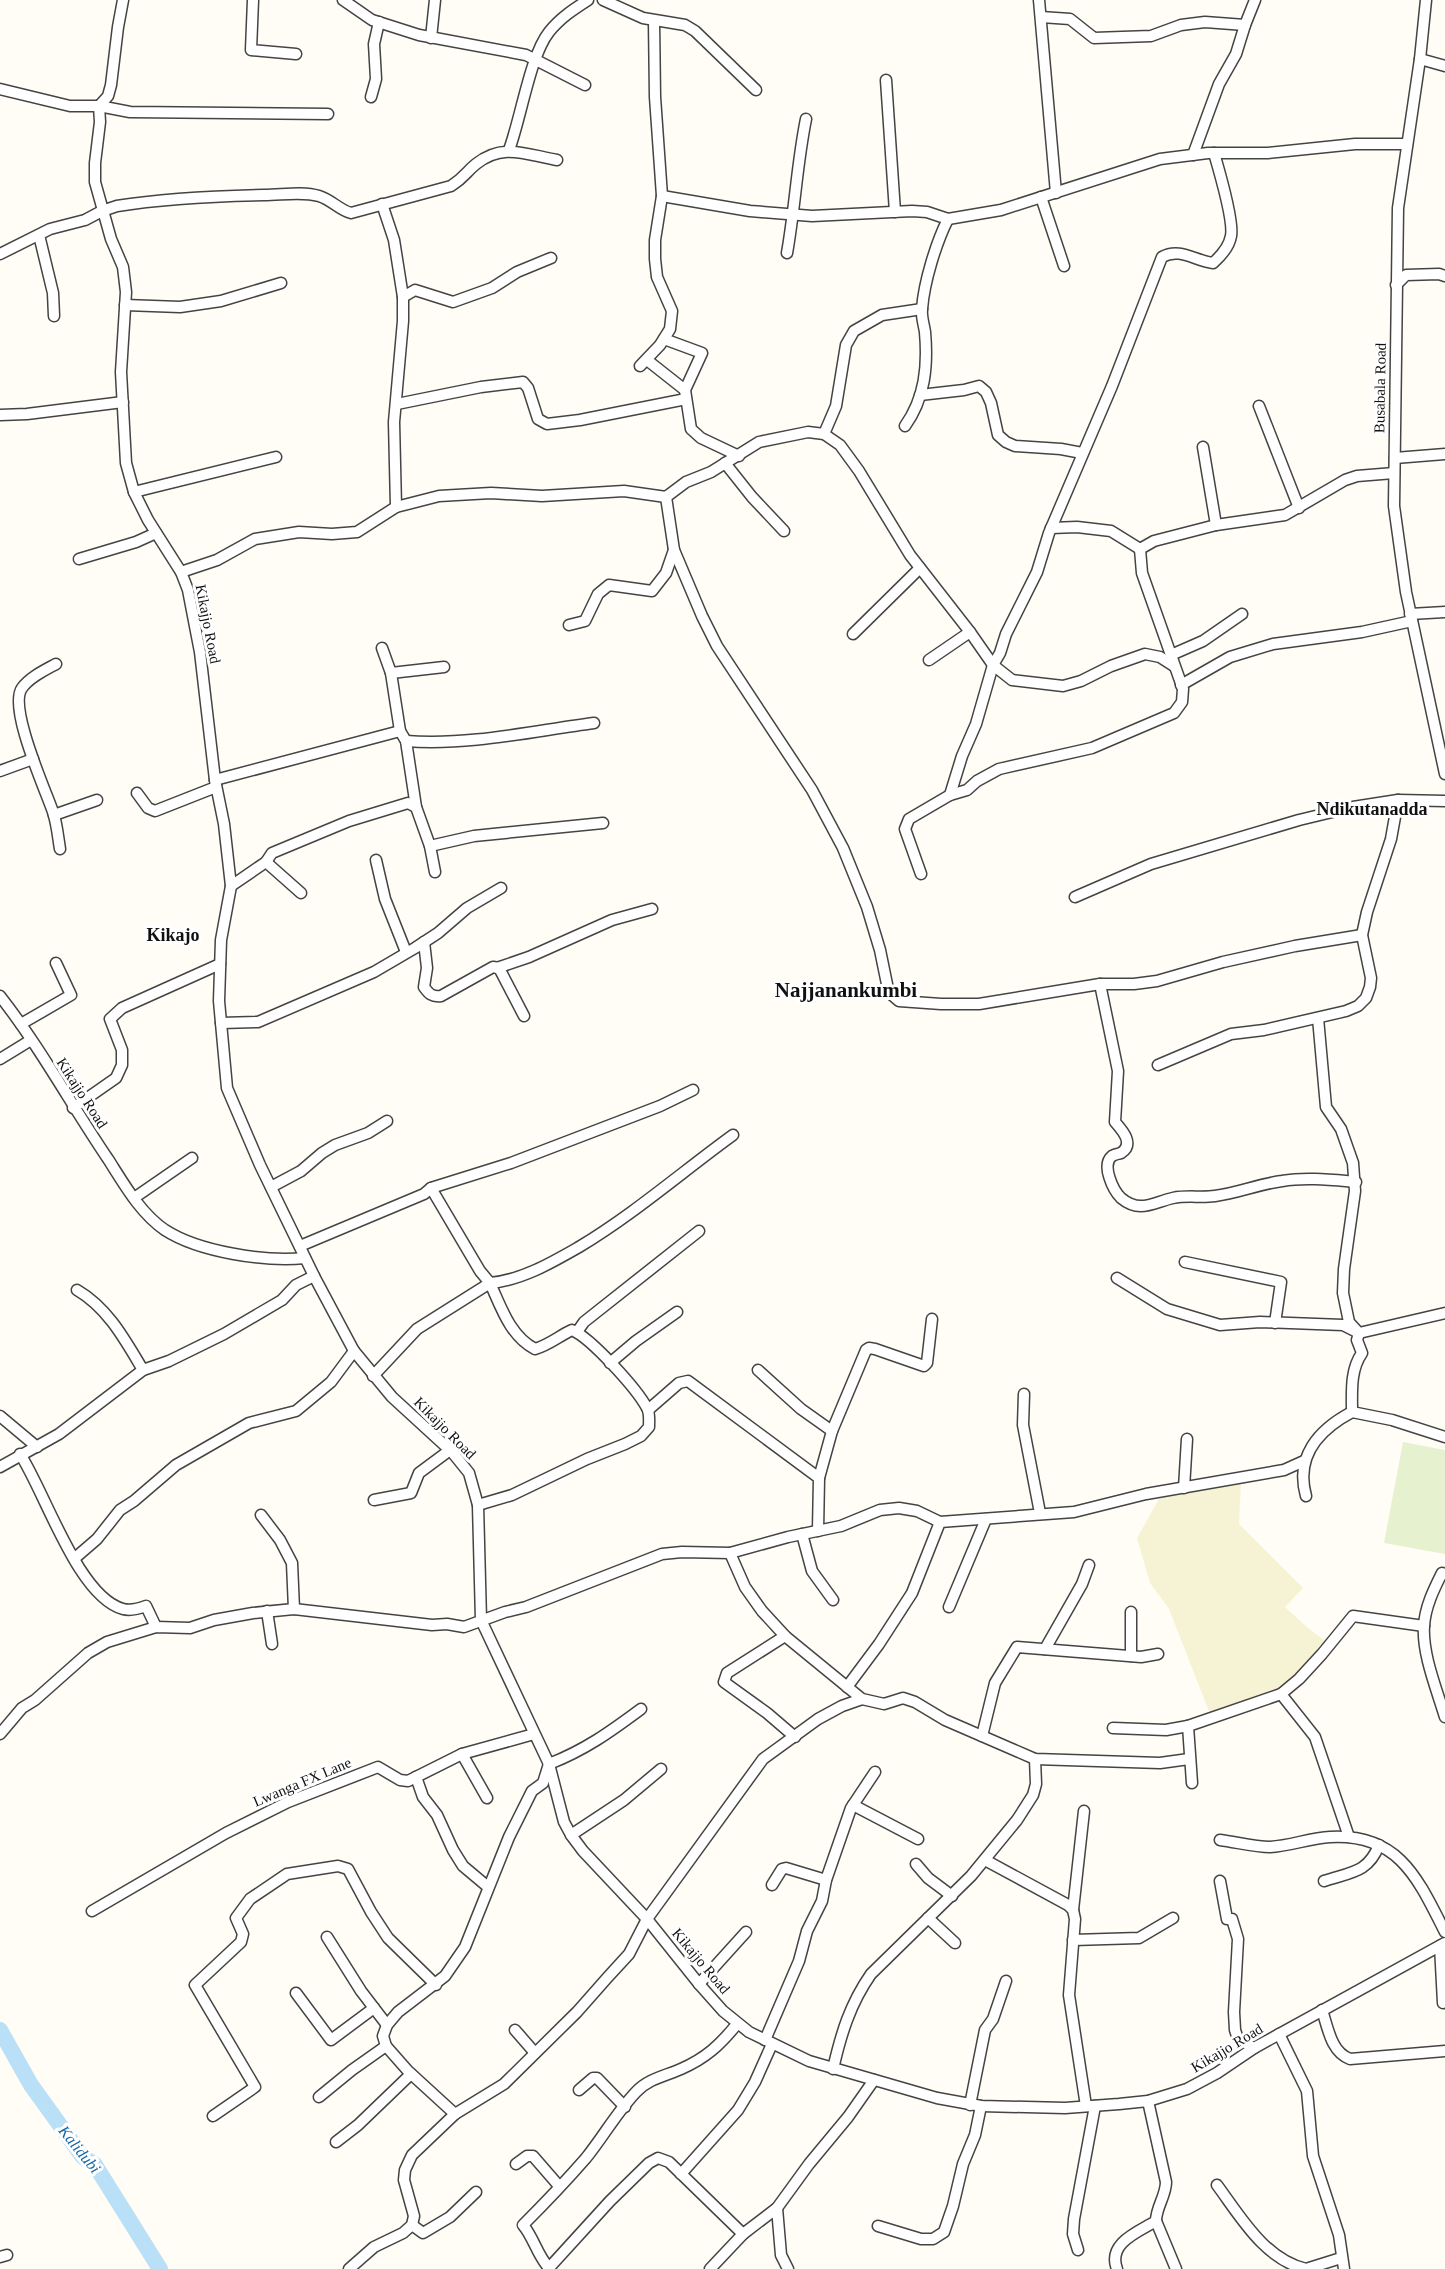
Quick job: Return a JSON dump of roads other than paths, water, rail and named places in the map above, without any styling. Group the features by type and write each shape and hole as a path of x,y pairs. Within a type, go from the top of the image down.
{"street":[{"name":"Kikajjo Road","path":"123,0 117,27 111,85 108,96 99,106 100,122 95,182 111,239 123,267 126,292 121,372 126,463 134,492 181,572 188,590 201,652 215,783 224,824 231,886 221,940 220,964 221,1023 227,1088 236,1112 305,1258 354,1351 392,1397 450,1450 469,1473 478,1505 481,1620 549,1764 564,1822 571,1835 647,1919 699,1984 737,2024 809,2061 937,2098 976,2106 1090,2106 1148,2101 1187,2089 1217,2073 1254,2048 1442,1944"},
{"path":"253,0 251,50 296,54"},
{"path":"343,0 379,22 431,38 517,52 535,58 585,85"},
{"path":"431,38 435,0"},
{"path":"509,150 535,58 548,33 567,14 588,0"},
{"path":"603,0 654,21 685,25 695,31 756,90"},
{"path":"1039,0 1056,193"},
{"path":"1192,155 1219,84 1236,54 1255,0"},
{"name":"Busabala Road","path":"1426,0 1420,59 1398,208 1394,506 1398,545 1411,618 1445,774"},
{"path":"1041,17 1070,19 1094,38 1151,36 1181,25 1204,22 1245,25"},
{"path":"654,21 655,97 663,196 655,240 655,259 657,276 672,311 670,328 664,339 643,363 685,395"},
{"path":"370,97 376,79 374,44 379,22"},
{"path":"1420,59 1445,66"},
{"path":"886,80 895,212"},
{"path":"0,89 70,106 99,106 130,112 328,114"},
{"path":"787,253 806,119"},
{"path":"663,196 750,211 812,216 927,212 948,219 1001,210 1160,159 1215,153 1268,153 1355,144 1407,144"},
{"path":"0,254 16,244 65,224 85,220 102,211 139,203 217,195 300,194 319,196 332,202 340,210 351,213 451,186 465,177 474,165 491,154 509,150 557,160"},
{"path":"950,795 962,756 976,724 993,665 1037,572 1051,528 1112,386 1162,257 1166,254 1187,254 1195,260 1213,263 1228,245 1232,235 1215,153"},
{"path":"1041,197 1064,266"},
{"path":"382,204 394,240 403,297 394,422 396,507"},
{"path":"905,426 916,410 925,374 926,356 922,309 939,236 948,219"},
{"path":"39,235 53,292 54,316"},
{"path":"403,297 415,290 453,302 492,288 518,272 551,258"},
{"path":"1396,285 1406,275 1439,274 1445,276"},
{"path":"125,305 180,307 221,301 281,283"},
{"path":"824,434 836,406 846,345 854,331 882,315 922,309"},
{"path":"664,339 702,353 685,395 691,429 701,438 739,456"},
{"path":"397,404 481,387 523,382 528,388 538,419 548,424 580,420 685,395"},
{"path":"920,395 979,386 986,392 996,419 998,435 1006,442 1015,446 1082,453"},
{"path":"0,415 27,414 123,402"},
{"path":"1259,406 1299,508"},
{"path":"181,572 217,560 255,540 299,532 332,534 357,532 396,507 439,496 483,493 542,496 624,491 666,497 686,482 725,464 759,442 808,432 824,434 840,445 859,471 903,545 993,665 1012,680 1063,686 1081,681 1111,666 1145,654 1173,660 1242,614"},
{"path":"1203,447 1216,525"},
{"path":"1395,458 1445,454"},
{"path":"134,492 276,456"},
{"path":"725,464 784,531"},
{"path":"1140,549 1154,542 1216,525 1285,515 1351,478 1394,473"},
{"path":"666,497 674,550 717,646 794,761 843,848 867,906 880,950 888,989 899,1001 979,1004 1100,984 1157,981 1284,948 1362,935"},
{"path":"1051,528 1077,527 1112,531 1140,549"},
{"path":"80,559 136,543 156,533"},
{"path":"921,874 905,826 909,819 950,795 967,790 999,769 1092,748 1174,713 1182,702 1181,685 1142,573 1140,549"},
{"path":"569,625 585,621 598,594 609,585 652,591 666,573 674,550"},
{"path":"853,634 920,568"},
{"path":"1181,685 1230,657 1273,644 1362,632 1411,618 1445,612"},
{"path":"929,660 970,632"},
{"path":"382,648 391,673 416,807 430,846 435,872"},
{"path":"56,663 30,680 19,694 22,723 54,815 60,849"},
{"path":"391,673 444,667"},
{"path":"137,793 148,808 155,811 215,783 376,736 403,736 429,743 530,734 594,723"},
{"path":"0,771 33,759"},
{"path":"54,815 97,800"},
{"path":"1075,897 1151,864 1224,841 1353,807 1398,800 1445,801"},
{"path":"1158,1065 1231,1034 1263,1030 1352,1009 1366,998 1371,978 1362,935 1367,912 1391,839 1398,800"},
{"path":"231,886 266,862 272,853 349,821 408,804 416,807"},
{"path":"430,846 474,836 603,823"},
{"path":"376,860 385,899 406,952"},
{"path":"266,862 301,893"},
{"path":"221,1023 258,1022 374,972 424,942 467,908 501,888"},
{"path":"424,942 427,968 424,987 429,994 435,997 451,991 493,967 497,968 530,957 612,920 652,909"},
{"path":"21,1024 71,995 56,963"},
{"path":"73,1108 116,1078 122,1065 122,1050 110,1019 114,1015 122,1008 220,964"},
{"path":"497,968 502,971 524,1016"},
{"path":"1100,984 1118,1071 1115,1122 1126,1135 1127,1145 1123,1152 1112,1156 1108,1163 1110,1178 1121,1197 1131,1204 1147,1207 1174,1198 1214,1196 1280,1181 1301,1179 1356,1182"},
{"name":"Kikajjo Road","path":"0,996 21,1024 73,1108 134,1198 165,1230 219,1251 280,1260 305,1258"},
{"path":"1318,1018 1326,1107 1345,1137 1353,1162 1356,1182 1343,1293 1349,1322 1359,1333"},
{"path":"0,1059 31,1040"},
{"path":"300,1246 424,1194 431,1188 511,1163 660,1106 693,1090"},
{"path":"271,1186 301,1171 335,1145 368,1133 387,1121"},
{"path":"373,1376 417,1329 490,1283 532,1273 612,1227 733,1135"},
{"path":"134,1198 192,1158"},
{"path":"431,1188 469,1254 490,1283 504,1314 518,1337 535,1349 548,1345 573,1330 577,1332 610,1363 648,1410 649,1426 641,1436 587,1459 512,1496 478,1505"},
{"path":"577,1332 584,1322 699,1231"},
{"path":"1185,1262 1281,1282 1275,1323"},
{"path":"0,1467 59,1434 143,1370 169,1361 224,1334 282,1300 296,1285 314,1276"},
{"path":"1117,1278 1167,1309 1220,1325 1275,1323 1343,1325 1359,1333 1445,1313"},
{"path":"77,1290 106,1314 120,1331 143,1370"},
{"path":"610,1363 677,1312"},
{"path":"818,1531 819,1478 832,1431 866,1350 869,1348 924,1366 927,1363 932,1319"},
{"path":"1352,1412 1352,1380 1356,1363 1362,1353 1357,1340 1359,1333"},
{"path":"75,1558 97,1539 120,1510 134,1502 176,1465 249,1423 296,1411 331,1382 354,1351"},
{"path":"758,1370 801,1409 832,1431"},
{"path":"648,1410 679,1383 688,1381 819,1478"},
{"path":"1024,1394 1023,1425 1040,1513"},
{"path":"1306,1496 1302,1474 1304,1461 1314,1443 1329,1426 1352,1412 1392,1420 1445,1437"},
{"path":"0,1416 37,1447"},
{"path":"1184,1488 1188,1439"},
{"path":"374,1500 411,1493 419,1473 450,1450"},
{"path":"20,1454 29,1468 54,1524 88,1582 101,1597 123,1610 146,1606 156,1627"},
{"path":"0,1734 22,1708 35,1700 88,1653 107,1642 156,1627 190,1628 214,1620 294,1609 464,1627 526,1607 662,1554 730,1553 841,1526 880,1510 898,1508 917,1511 940,1522 1074,1512 1146,1494 1284,1470 1304,1461"},
{"path":"261,1515 280,1540 292,1563 294,1609"},
{"path":"949,1607 986,1519"},
{"path":"847,1687 879,1644 912,1593 940,1522"},
{"path":"802,1534 812,1571 833,1600"},
{"path":"730,1553 745,1587 762,1611 785,1636 862,1699 884,1704 903,1698 1035,1759 1160,1763 1189,1759"},
{"path":"1044,1649 1082,1584 1089,1565"},
{"path":"1445,1574 1442,1573 1430,1598 1424,1626 1425,1642 1445,1717"},
{"path":"267,1611 272,1644"},
{"path":"1131,1612 1131,1656"},
{"path":"1113,1728 1166,1730 1188,1726 1281,1694 1299,1679 1353,1616 1424,1626"},
{"path":"785,1636 727,1673 724,1682 767,1713 795,1737"},
{"path":"982,1736 995,1683 1017,1647 1141,1657 1158,1654"},
{"path":"1281,1694 1315,1737 1349,1837"},
{"path":"349,2269 374,2247 412,2226 414,2216 405,2191 405,2170 412,2155 455,2114 504,2084 577,2012 628,1954 647,1919 763,1759 818,1719 842,1706 862,1699"},
{"path":"455,2114 411,2074 386,2046 383,2036 387,2025 399,2012 445,1976 465,1947 509,1837 532,1791 543,1783 549,1764 578,1752 602,1738 641,1708"},
{"path":"1188,1726 1192,1783"},
{"path":"488,1887 463,1866 437,1815 423,1797 416,1777 462,1754 534,1734"},
{"path":"462,1754 487,1798"},
{"path":"833,2069 842,2029 859,1991 871,1974 952,1896 1017,1820 1033,1795 1036,1784 1035,1759"},
{"name":"Lwanga FX Lane","path":"92,1911 226,1833 305,1795 378,1767 400,1780 408,1781 416,1777"},
{"path":"571,1835 624,1800 662,1768"},
{"path":"681,2174 738,2110 755,2082 799,1961 807,1930 822,1902 826,1880 853,1805 875,1772"},
{"path":"853,1805 918,1839"},
{"path":"1078,2250 1073,2234 1074,2219 1090,2106 1069,1995 1073,1911 1084,1811"},
{"path":"1220,1840 1270,1847 1327,1837 1349,1837 1379,1845 1396,1856 1420,1882 1445,1932"},
{"path":"1324,1881 1366,1866 1374,1858 1379,1845"},
{"path":"985,1860 1068,1905 1073,1911"},
{"path":"916,1864 928,1878 952,1896"},
{"path":"213,2116 254,2089 255,2084 195,1985 241,1942 243,1934 236,1918 248,1902 287,1874 338,1866 348,1869 388,1938 411,1958 436,1985"},
{"path":"772,1885 782,1869 786,1868 826,1880"},
{"path":"1220,1881 1227,1919 1232,1919 1238,1939 1234,2012 1236,2030 1238,2039 1254,2048"},
{"path":"928,1918 955,1943"},
{"path":"1073,1940 1139,1938 1173,1918"},
{"path":"699,1984 746,1932"},
{"path":"327,1937 387,2025"},
{"path":"1442,1944 1443,2003"},
{"path":"878,2226 921,2239 933,2239 944,2232 963,2164 975,2135 975,2073 985,2030 993,2019 1006,1981"},
{"path":"296,1993 331,2040 335,2040 374,2008"},
{"path":"1322,2010 1336,2050 1350,2059 1445,2051"},
{"path":"737,2024 718,2047 705,2056 681,2069 648,2082 636,2091 586,2157 544,2205 523,2225 548,2269 610,2201 649,2163 658,2158 669,2162 743,2234"},
{"path":"515,2030 536,2053"},
{"path":"1217,2185 1253,2234 1282,2259 1306,2269 1343,2263 1339,2235 1313,2156 1307,2091 1279,2034"},
{"path":"319,2097 351,2070 386,2046"},
{"path":"336,2142 358,2125 411,2074"},
{"path":"579,2090 593,2078 597,2078 625,2107"},
{"path":"710,2269 743,2234 777,2208 874,2080"},
{"path":"1148,2101 1166,2182 1166,2192 1156,2213 1156,2221 1176,2269"},
{"path":"516,2164 527,2156 533,2156 559,2186"},
{"path":"412,2226 423,2233 450,2217 476,2192"},
{"path":"777,2208 781,2255 788,2269"},
{"path":"1117,2269 1114,2260 1120,2244 1156,2221"}],"waterway":[{"name":"Kalidubi","path":"0,2030 31,2085 83,2157 95,2165 160,2269"}],"district":[{"name":"Ndikutanadda","path":"1372,809"},
{"name":"Kikajo","path":"173,935"},
{"name":"Najjanankumbi","path":"846,990"}]}
